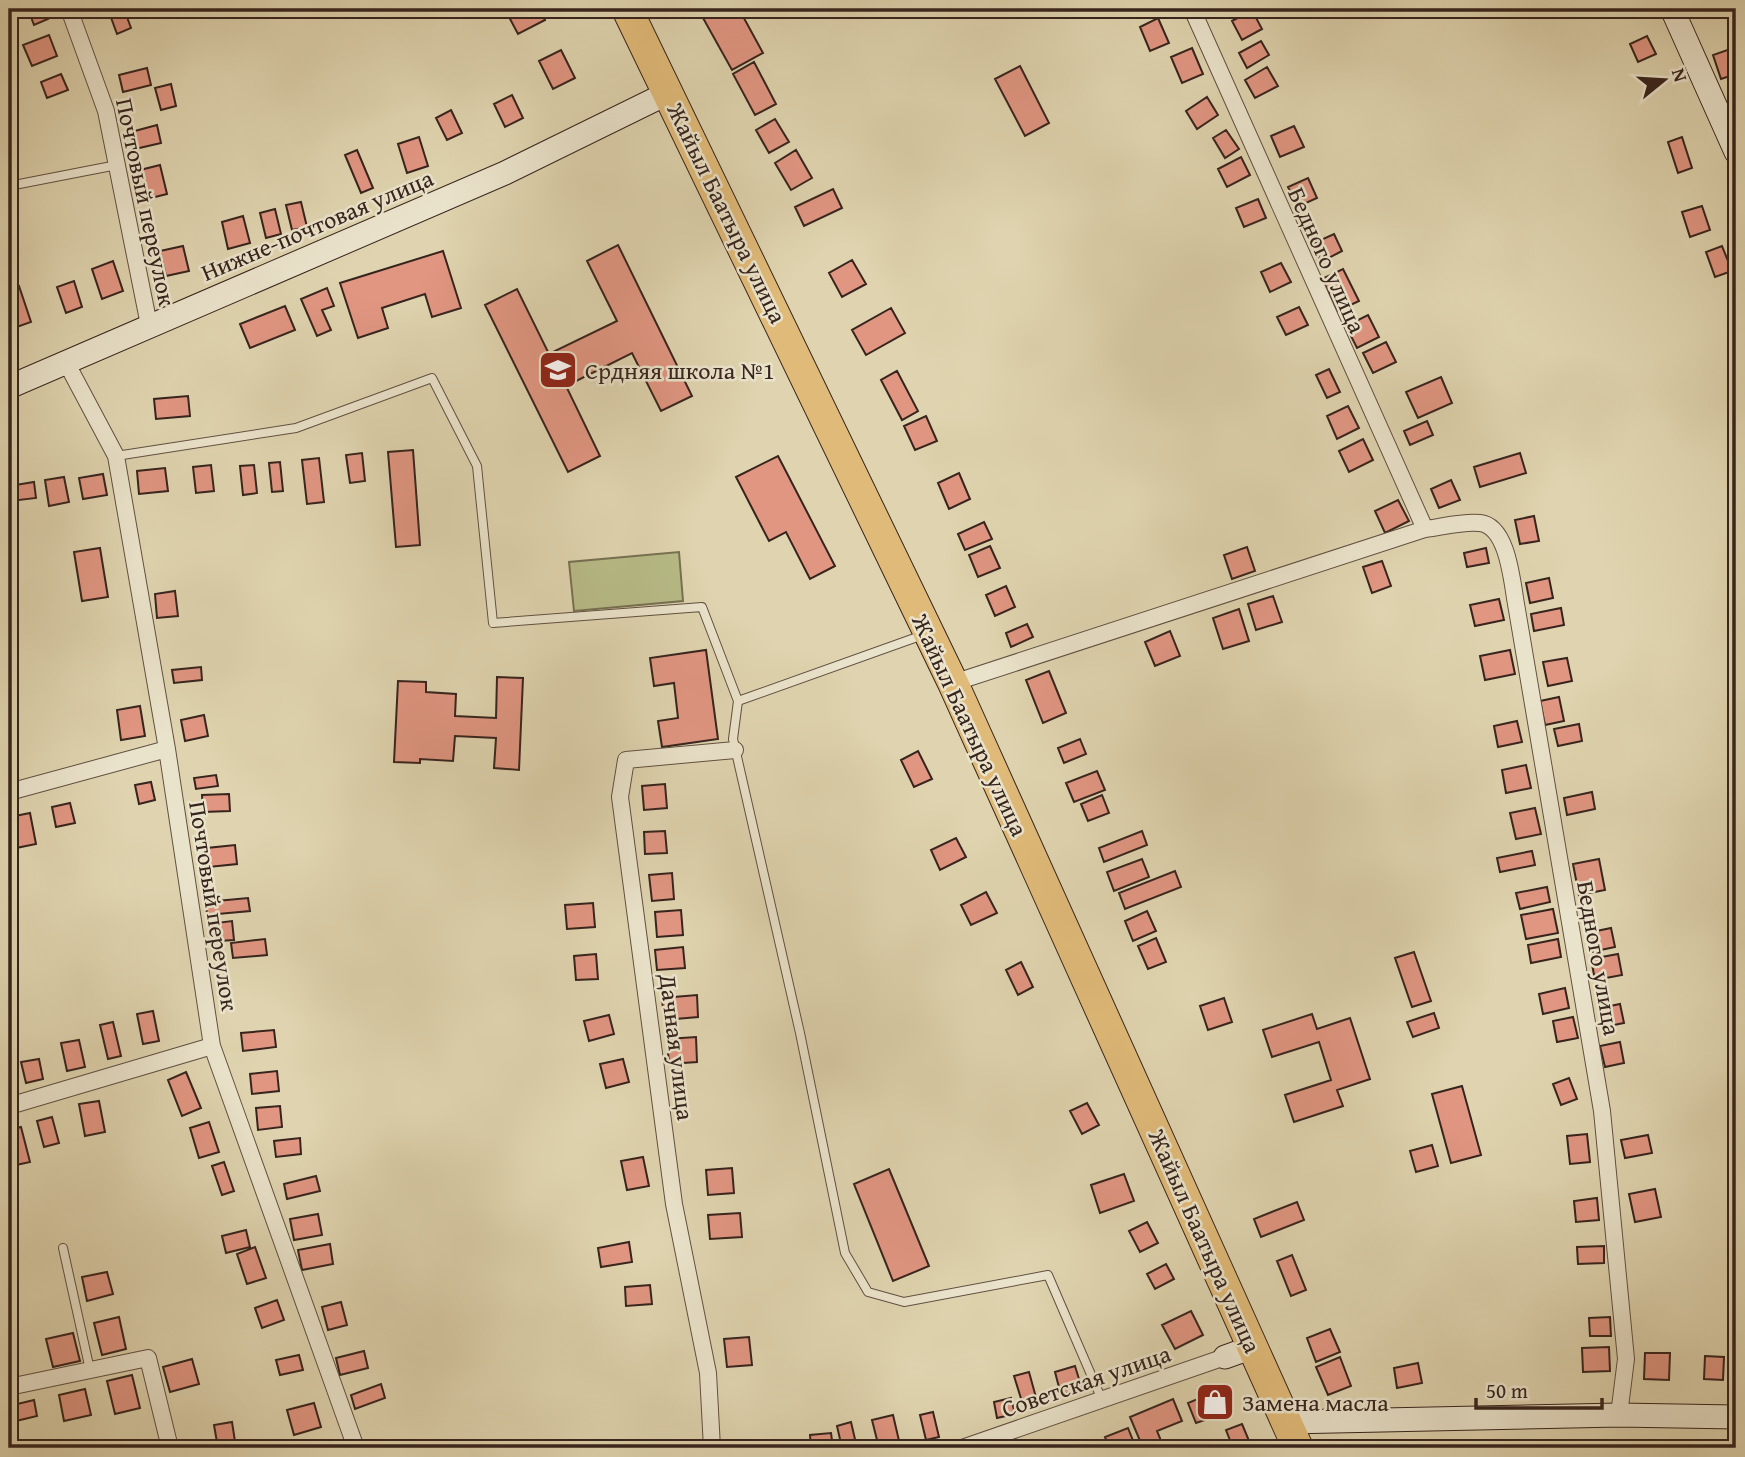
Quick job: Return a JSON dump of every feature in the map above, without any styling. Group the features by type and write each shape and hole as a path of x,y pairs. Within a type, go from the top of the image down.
{"highway":[{"name":"Жайыл Баатыра улица","path":"627,9 670,92 953,683 1292,1435"}],"street":[{"name":"Почтовый переулок","path":"69,9 106,111 149,325"},
{"name":"Бедного улица","path":"1192,9 1425,529 1482,522 1494,529 1503,542 1602,1111 1626,1359 1619,1415"},
{"path":"1672,9 1736,152"},
{"name":"Нижне-почтовая улица","path":"9,387 505,173 670,92"},
{"name":"Почтовый переулок","path":"66,362 116,456 167,749 212,1046 356,1448"},
{"path":"953,683 1425,529"},
{"path":"9,792 167,749"},
{"name":"Дачная улица","path":"712,1448 708,1373 674,1204 620,797 626,760 735,750"},
{"path":"9,1106 212,1046"},
{"path":"1225,1357 1252,1347"},
{"name":"Советская улица","path":"962,1448 1225,1357"},
{"path":"9,1387 148,1358 170,1448"},
{"path":"1292,1435 1619,1415 1736,1417"}],"lane":[{"path":"9,186 117,165"},
{"path":"116,456 296,428 432,378 477,466 493,623 702,607 738,701 733,739 735,750 800,1033 845,1253 868,1292 904,1302 1048,1275 1102,1400"},
{"path":"738,701 929,633"},
{"path":"63,1248 90,1370"}],"green space":[{"path":"679,552 683,601 574,611 569,562"}],"building":[{"path":"28,9 44,9 48,19 34,25"},
{"path":"124,9 131,28 117,34 109,12"},
{"path":"526,9 540,9 545,20 518,34 509,17"},
{"path":"698,9 739,9 763,53 732,70"},
{"path":"1252,10 1262,29 1242,40 1232,21"},
{"path":"1158,18 1169,43 1150,51 1140,27"},
{"path":"49,35 57,56 32,66 23,45"},
{"path":"1647,36 1656,54 1638,62 1630,44"},
{"path":"1261,41 1269,55 1247,68 1239,53"},
{"path":"1192,48 1203,74 1182,83 1171,57"},
{"path":"1733,48 1736,74 1721,79 1713,55"},
{"path":"561,50 575,78 553,89 539,61"},
{"path":"754,62 776,104 755,115 733,74"},
{"path":"1020,66 1049,123 1025,136 995,79"},
{"path":"1267,67 1278,86 1255,98 1245,80"},
{"path":"147,68 151,85 123,92 119,75"},
{"path":"61,74 68,90 47,98 41,82"},
{"path":"171,84 176,106 161,110 155,88"},
{"path":"512,95 523,118 505,127 494,104"},
{"path":"1207,97 1218,115 1197,129 1186,111"},
{"path":"451,110 462,133 447,140 436,118"},
{"path":"775,119 789,142 769,153 756,130"},
{"path":"157,125 161,143 135,149 131,132"},
{"path":"1294,126 1304,147 1280,157 1271,136"},
{"path":"1226,130 1239,149 1225,158 1213,138"},
{"path":"419,137 428,166 407,173 398,144"},
{"path":"1682,137 1692,168 1678,173 1668,142"},
{"path":"357,150 373,188 361,193 345,155"},
{"path":"796,150 812,178 791,190 775,163"},
{"path":"1241,157 1250,175 1227,187 1218,169"},
{"path":"160,165 167,194 147,199 140,170"},
{"path":"1308,178 1317,198 1297,207 1288,187"},
{"path":"833,189 842,208 804,226 795,207"},
{"path":"1258,199 1266,218 1244,227 1236,208"},
{"path":"301,202 307,227 292,230 286,205"},
{"path":"1702,206 1710,230 1690,237 1682,212"},
{"path":"275,209 281,234 266,238 260,213"},
{"path":"243,216 250,243 228,249 222,222"},
{"path":"1334,234 1342,251 1321,262 1312,244"},
{"name":"Срдняя школа №1","path":"618,245 692,396 661,411 632,353 566,386 600,456 568,472 485,305 517,289 549,354 617,321 587,261"},
{"path":"183,246 189,271 166,276 160,251"},
{"path":"1722,246 1732,271 1715,277 1706,252"},
{"path":"443,251 461,308 432,317 425,294 382,308 388,328 358,338 340,283"},
{"path":"852,260 866,284 842,297 829,273"},
{"path":"113,261 123,291 102,299 92,269"},
{"path":"1281,263 1291,282 1270,292 1261,272"},
{"path":"1343,269 1359,301 1338,311 1322,279"},
{"path":"74,281 82,307 66,313 57,287"},
{"path":"19,286 31,322 14,328 9,313 9,289"},
{"path":"327,288 334,306 322,310 331,330 317,336 301,299"},
{"path":"285,306 295,330 250,348 240,324"},
{"path":"1299,307 1308,325 1286,335 1277,317"},
{"path":"891,308 905,333 866,355 852,330"},
{"path":"1368,315 1379,337 1357,348 1346,326"},
{"path":"1386,342 1396,362 1373,373 1363,353"},
{"path":"1329,369 1340,392 1327,398 1316,375"},
{"path":"897,371 918,411 902,420 881,380"},
{"path":"1441,377 1452,403 1418,418 1406,392"},
{"path":"188,396 190,416 156,419 154,399"},
{"path":"1348,406 1359,428 1337,439 1327,416"},
{"path":"926,416 937,441 915,450 904,426"},
{"path":"1427,421 1433,435 1410,445 1404,431"},
{"path":"1363,439 1373,460 1349,472 1339,451"},
{"path":"413,450 420,545 396,547 388,452"},
{"path":"362,453 365,481 350,483 346,455"},
{"path":"1520,453 1526,473 1480,487 1474,467"},
{"path":"778,456 835,566 810,579 786,532 769,541 736,477"},
{"path":"319,458 324,502 307,504 302,460"},
{"path":"280,462 283,491 272,492 269,463"},
{"path":"211,465 214,491 196,493 193,467"},
{"path":"254,465 257,493 243,495 240,466"},
{"path":"165,468 168,491 139,494 137,471"},
{"path":"959,473 970,499 949,509 938,483"},
{"path":"103,474 107,495 83,499 79,478"},
{"path":"64,477 69,502 49,506 45,480"},
{"path":"1451,480 1460,500 1439,508 1431,489"},
{"path":"34,482 36,498 11,501 9,486"},
{"path":"1398,500 1409,521 1385,533 1375,511"},
{"path":"1534,516 1539,541 1520,544 1515,520"},
{"path":"984,522 992,539 965,550 958,534"},
{"path":"990,546 1000,568 978,577 969,555"},
{"path":"1247,547 1255,571 1232,579 1224,555"},
{"path":"100,548 108,597 82,601 74,552"},
{"path":"1486,548 1489,563 1467,567 1464,553"},
{"path":"1382,561 1391,586 1372,593 1363,567"},
{"path":"1549,578 1553,598 1530,603 1526,583"},
{"path":"1006,586 1015,607 995,616 986,595"},
{"path":"175,591 178,616 157,618 155,594"},
{"path":"1273,596 1282,622 1256,630 1248,604"},
{"path":"1499,599 1504,620 1475,626 1470,605"},
{"path":"1561,608 1564,625 1534,631 1531,614"},
{"path":"1239,609 1249,641 1223,649 1213,618"},
{"path":"1027,624 1033,637 1011,647 1006,633"},
{"path":"1170,631 1180,656 1155,666 1145,642"},
{"path":"706,650 718,739 662,747 658,721 678,718 674,683 654,686 650,658"},
{"path":"1510,650 1515,674 1485,680 1480,656"},
{"path":"1567,658 1572,681 1548,686 1543,662"},
{"path":"201,667 202,680 174,683 172,670"},
{"path":"1049,671 1066,713 1043,723 1026,680"},
{"path":"497,677 523,678 519,770 494,768 496,738 455,736 453,761 420,759 420,763 394,762 398,681 426,682 426,692 456,694 455,716 496,718"},
{"path":"1559,697 1564,721 1545,725 1540,701"},
{"path":"140,706 145,736 121,740 117,710"},
{"path":"204,715 208,736 185,741 181,720"},
{"path":"1517,721 1522,742 1498,747 1494,726"},
{"path":"1579,724 1582,741 1558,746 1554,729"},
{"path":"9,734 14,761 9,762"},
{"path":"1080,739 1086,754 1064,763 1058,748"},
{"path":"918,751 932,779 914,787 901,760"},
{"path":"1526,765 1531,788 1506,793 1502,770"},
{"path":"1097,771 1105,790 1074,802 1066,783"},
{"path":"216,775 218,786 196,789 194,778"},
{"path":"151,782 155,800 139,804 135,785"},
{"path":"665,784 667,808 644,810 642,786"},
{"path":"1592,792 1595,809 1567,815 1564,798"},
{"path":"229,794 230,811 203,812 202,795"},
{"path":"1102,795 1109,813 1088,821 1081,804"},
{"path":"70,803 75,823 56,827 52,807"},
{"path":"1535,808 1541,834 1516,839 1510,813"},
{"path":"30,813 36,844 16,848 10,817"},
{"path":"665,831 667,853 645,854 644,832"},
{"path":"1142,831 1147,845 1104,862 1099,848"},
{"path":"956,838 966,857 940,870 931,850"},
{"path":"235,845 237,864 209,867 207,848"},
{"path":"1532,851 1535,865 1500,872 1497,858"},
{"path":"1142,859 1149,877 1114,891 1107,872"},
{"path":"1599,859 1605,890 1579,895 1573,864"},
{"path":"1175,871 1181,887 1125,909 1119,893"},
{"path":"672,873 674,899 652,901 649,875"},
{"path":"1547,887 1550,902 1520,909 1516,893"},
{"path":"986,892 997,913 971,925 961,905"},
{"path":"248,898 250,911 207,915 206,902"},
{"path":"593,903 595,927 567,929 565,905"},
{"path":"1553,909 1558,933 1526,939 1521,915"},
{"path":"681,910 683,935 657,937 655,912"},
{"path":"1147,911 1156,931 1133,941 1125,921"},
{"path":"232,921 234,940 218,941 216,923"},
{"path":"1611,928 1615,947 1591,952 1587,933"},
{"path":"1156,938 1166,962 1148,969 1138,946"},
{"path":"265,939 267,955 233,958 231,943"},
{"path":"1558,939 1561,957 1531,963 1528,945"},
{"path":"683,947 685,968 657,970 655,950"},
{"path":"1414,952 1431,1001 1412,1007 1395,958"},
{"path":"596,954 598,979 576,980 574,956"},
{"path":"1618,954 1622,975 1595,980 1591,959"},
{"path":"1021,962 1033,987 1018,995 1006,970"},
{"path":"1565,988 1569,1008 1543,1014 1539,994"},
{"path":"697,995 698,1017 664,1020 662,998"},
{"path":"1224,998 1232,1022 1208,1030 1200,1006"},
{"path":"1620,1004 1624,1023 1604,1027 1600,1008"},
{"path":"153,1011 159,1041 143,1044 137,1014"},
{"path":"1434,1013 1439,1028 1413,1037 1407,1022"},
{"path":"1312,1014 1317,1029 1350,1018 1370,1079 1337,1090 1343,1106 1294,1122 1285,1095 1331,1080 1319,1042 1272,1057 1263,1030"},
{"path":"609,1015 614,1034 589,1041 584,1021"},
{"path":"1573,1017 1578,1038 1557,1042 1553,1021"},
{"path":"113,1022 121,1056 108,1059 100,1025"},
{"path":"274,1030 276,1047 243,1051 241,1033"},
{"path":"696,1037 697,1062 669,1064 667,1039"},
{"path":"79,1040 85,1067 67,1071 61,1043"},
{"path":"1620,1042 1624,1063 1605,1067 1600,1046"},
{"path":"39,1059 43,1079 26,1083 21,1062"},
{"path":"623,1059 629,1082 606,1088 600,1064"},
{"path":"277,1071 279,1091 252,1094 250,1074"},
{"path":"186,1072 201,1108 182,1116 168,1080"},
{"path":"1569,1078 1577,1099 1561,1105 1553,1084"},
{"path":"1462,1086 1481,1155 1451,1163 1432,1094"},
{"path":"99,1101 105,1132 85,1136 79,1104"},
{"path":"1087,1103 1099,1125 1082,1134 1070,1111"},
{"path":"280,1106 282,1127 258,1130 256,1108"},
{"path":"52,1117 59,1143 44,1147 37,1121"},
{"path":"209,1122 219,1152 199,1158 190,1128"},
{"path":"21,1127 30,1162 16,1165 9,1130"},
{"path":"1587,1134 1590,1162 1570,1164 1567,1136"},
{"path":"1648,1135 1652,1153 1625,1158 1621,1140"},
{"path":"300,1138 301,1154 276,1157 274,1141"},
{"path":"1432,1145 1438,1166 1416,1172 1410,1151"},
{"path":"643,1157 649,1186 627,1190 621,1161"},
{"path":"224,1162 234,1191 222,1195 212,1166"},
{"path":"732,1168 734,1193 708,1195 706,1170"},
{"path":"889,1169 929,1266 893,1281 854,1184"},
{"path":"1124,1174 1134,1201 1100,1213 1091,1185"},
{"path":"316,1176 320,1191 287,1199 284,1184"},
{"path":"1655,1189 1661,1217 1635,1222 1629,1194"},
{"path":"1597,1198 1599,1220 1576,1222 1574,1201"},
{"path":"1297,1202 1304,1220 1261,1237 1254,1219"},
{"path":"740,1213 742,1237 710,1239 708,1215"},
{"path":"318,1214 322,1235 294,1240 290,1219"},
{"path":"1147,1222 1158,1243 1140,1252 1129,1231"},
{"path":"246,1230 250,1247 226,1253 222,1236"},
{"path":"629,1242 632,1262 601,1267 598,1248"},
{"path":"330,1244 333,1264 302,1270 298,1250"},
{"path":"1604,1246 1604,1263 1578,1264 1577,1247"},
{"path":"255,1247 266,1278 247,1284 237,1254"},
{"path":"1292,1255 1306,1290 1291,1296 1277,1261"},
{"path":"1166,1264 1174,1279 1155,1289 1147,1274"},
{"path":"107,1272 113,1294 87,1301 82,1277"},
{"path":"650,1285 652,1304 626,1306 625,1287"},
{"path":"277,1300 284,1320 262,1328 255,1308"},
{"path":"341,1302 347,1325 328,1330 322,1307"},
{"path":"1191,1311 1203,1335 1175,1349 1162,1325"},
{"path":"119,1317 126,1349 102,1355 94,1323"},
{"path":"1610,1317 1611,1336 1590,1336 1589,1318"},
{"path":"1330,1329 1340,1352 1316,1362 1307,1338"},
{"path":"73,1333 80,1361 53,1367 46,1339"},
{"path":"749,1337 752,1365 727,1367 724,1339"},
{"path":"1609,1347 1610,1371 1583,1372 1582,1348"},
{"path":"364,1351 368,1368 340,1375 336,1358"},
{"path":"1645,1353 1670,1353 1669,1380 1644,1379"},
{"path":"299,1355 303,1370 280,1375 276,1360"},
{"path":"1705,1356 1724,1357 1723,1380 1704,1379"},
{"path":"1340,1357 1351,1386 1328,1395 1316,1367"},
{"path":"192,1359 199,1384 170,1392 163,1367"},
{"path":"1418,1363 1422,1383 1397,1388 1394,1368"},
{"path":"1075,1366 1082,1389 1061,1395 1055,1372"},
{"path":"1029,1372 1037,1401 1023,1405 1014,1376"},
{"path":"132,1375 140,1408 115,1414 107,1381"},
{"path":"381,1384 385,1398 355,1409 351,1395"},
{"path":"85,1389 91,1415 64,1421 59,1395"},
{"path":"1011,1398 1015,1414 997,1418 994,1402"},
{"path":"1200,1398 1208,1419 1196,1423 1188,1403"},
{"path":"1173,1399 1182,1421 1157,1431 1164,1448 1143,1448 1130,1417"},
{"path":"34,1400 37,1416 16,1421 13,1405"},
{"path":"314,1403 321,1427 294,1435 287,1410"},
{"path":"933,1412 939,1437 926,1440 920,1415"},
{"path":"893,1415 900,1445 879,1448 872,1420"},
{"path":"232,1422 236,1448 218,1448 214,1425"},
{"path":"851,1422 857,1448 842,1448 837,1426"},
{"path":"1242,1424 1252,1448 1233,1448 1226,1430"},
{"path":"1128,1428 1136,1448 1109,1448 1105,1437"},
{"path":"831,1433 833,1448 811,1448 810,1435"}],"place":[{"name":"Срдняя школа №1","path":"558,370"},
{"name":"Замена масла","path":"1215,1402"}]}
